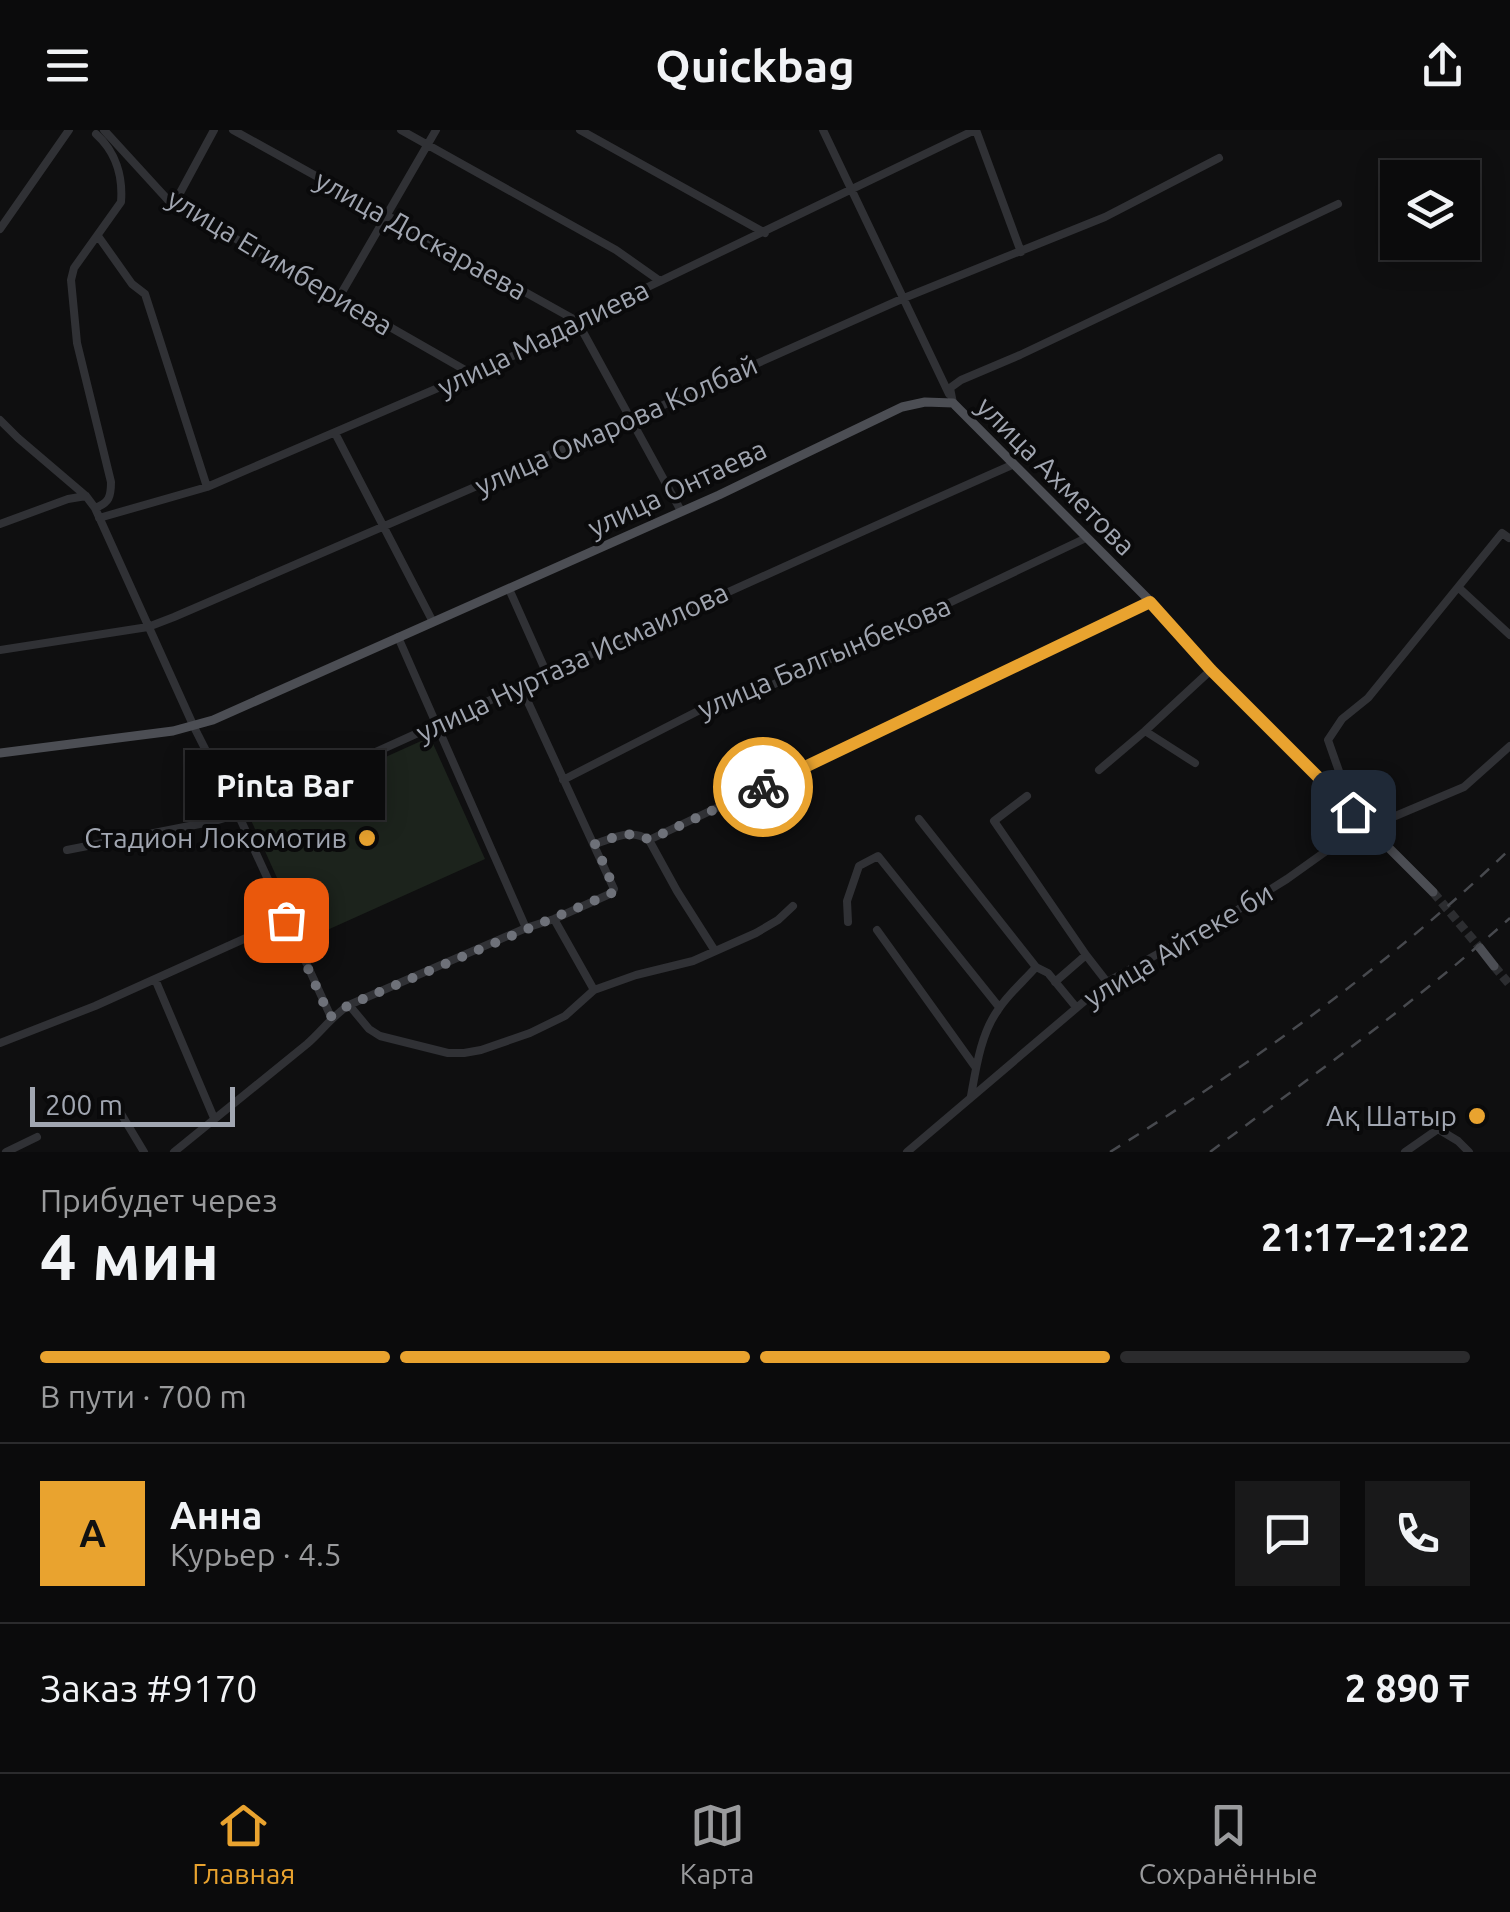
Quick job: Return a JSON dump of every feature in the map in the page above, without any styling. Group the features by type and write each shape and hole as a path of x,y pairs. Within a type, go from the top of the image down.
{"main road":[{"name":"улица Онтаева","path":"0,753 194,727 243,709 902,407 926,402 952,403"},
{"name":"улица Ахметова","path":"952,403 1432,892"},
{"path":"1480,948 1494,966"}],"street":[{"path":"0,229 69,130"},
{"path":"174,204 214,130"},
{"name":"улица Доскараева","path":"233,130 577,322"},
{"path":"401,130 616,250 660,281"},
{"path":"338,299 436,130"},
{"path":"580,130 765,233"},
{"name":"улица Ахметова","path":"822,130 952,403"},
{"path":"975,130 1021,252"},
{"name":"улица Мадалиева","path":"99,518 208,487 522,352 660,281 975,130"},
{"path":"94,508 106,504 111,494 110,482 77,343 71,280 74,268 121,202 122,178 95,132"},
{"name":"улица Егимбериева","path":"95,132 113,142 174,204 472,374"},
{"name":"улица Омарова Колбай","path":"0,650 148,627 904,298 1105,217 1219,158"},
{"path":"952,403 950,388 961,380 1338,204"},
{"path":"98,236 132,284 144,294 208,487"},
{"path":"577,322 681,511"},
{"path":"0,420 86,496 94,508 330,1017"},
{"path":"335,433 433,622"},
{"name":"улица Нуртаза Исмаилова","path":"67,850 238,814 1012,465"},
{"path":"0,524 86,496"},
{"path":"1353,812 1328,740 1342,719 1368,698 1502,533 1509,538"},
{"name":"улица Балгынбекова","path":"563,780 700,710 731,703 820,664 1086,538"},
{"path":"1460,588 1510,635"},
{"path":"509,589 546,674"},
{"path":"649,840 1150,602"},
{"path":"398,637 526,928"},
{"path":"1100,770 1211,670"},
{"path":"174,1152 322,1031 330,1017 349,1005 612,893 614,888 595,844 521,688"},
{"path":"1145,731 1195,763"},
{"name":"улица Айтеке би","path":"907,1152 1108,982 1239,909 1365,826 1464,787 1510,746"},
{"path":"1027,796 994,821 1108,982"},
{"path":"919,819 1036,967 1048,973 1076,1007"},
{"path":"595,844 630,833 649,840 715,951"},
{"path":"848,922 846,901 858,866 878,856 999,1007"},
{"path":"349,1005 380,1036 464,1054 547,1025 565,1016 594,990 693,961 756,933 793,906"},
{"path":"554,919 594,990"},
{"path":"0,1043 95,1006 286,920"},
{"path":"877,930 976,1068"},
{"path":"1055,982 1086,955"},
{"path":"971,1096 991,1021 1036,967"},
{"path":"154,979 214,1118"},
{"path":"120,1112 144,1152"},
{"path":"1405,1152 1438,1129 1469,1152"},
{"path":"6,1152 36,1137"}],"shaded area":[{"name":"Стадион Локомотив","path":"430,737 485,859 305,940 250,818"}],"tunnel":[{"path":"1433,892 1480,948"},
{"path":"1494,966 1510,985"}],"railway":[{"path":"1110,1152 1318,1011 1416,933 1510,849"},
{"path":"1210,1152 1400,1009 1510,918"}],"way so far":[{"path":"286,920 330,1017 349,1005 612,893 611,878 595,844 630,833 649,840 763,787"}],"place":[{"name":"Стадион Локомотив","path":"367,838"},
{"name":"Pinta Bar","path":"286,920"},
{"name":"Ақ Шатыр","path":"1477,1116"}],"route":[{"path":"763,787 1150,602 1211,670 1353,812"}]}
